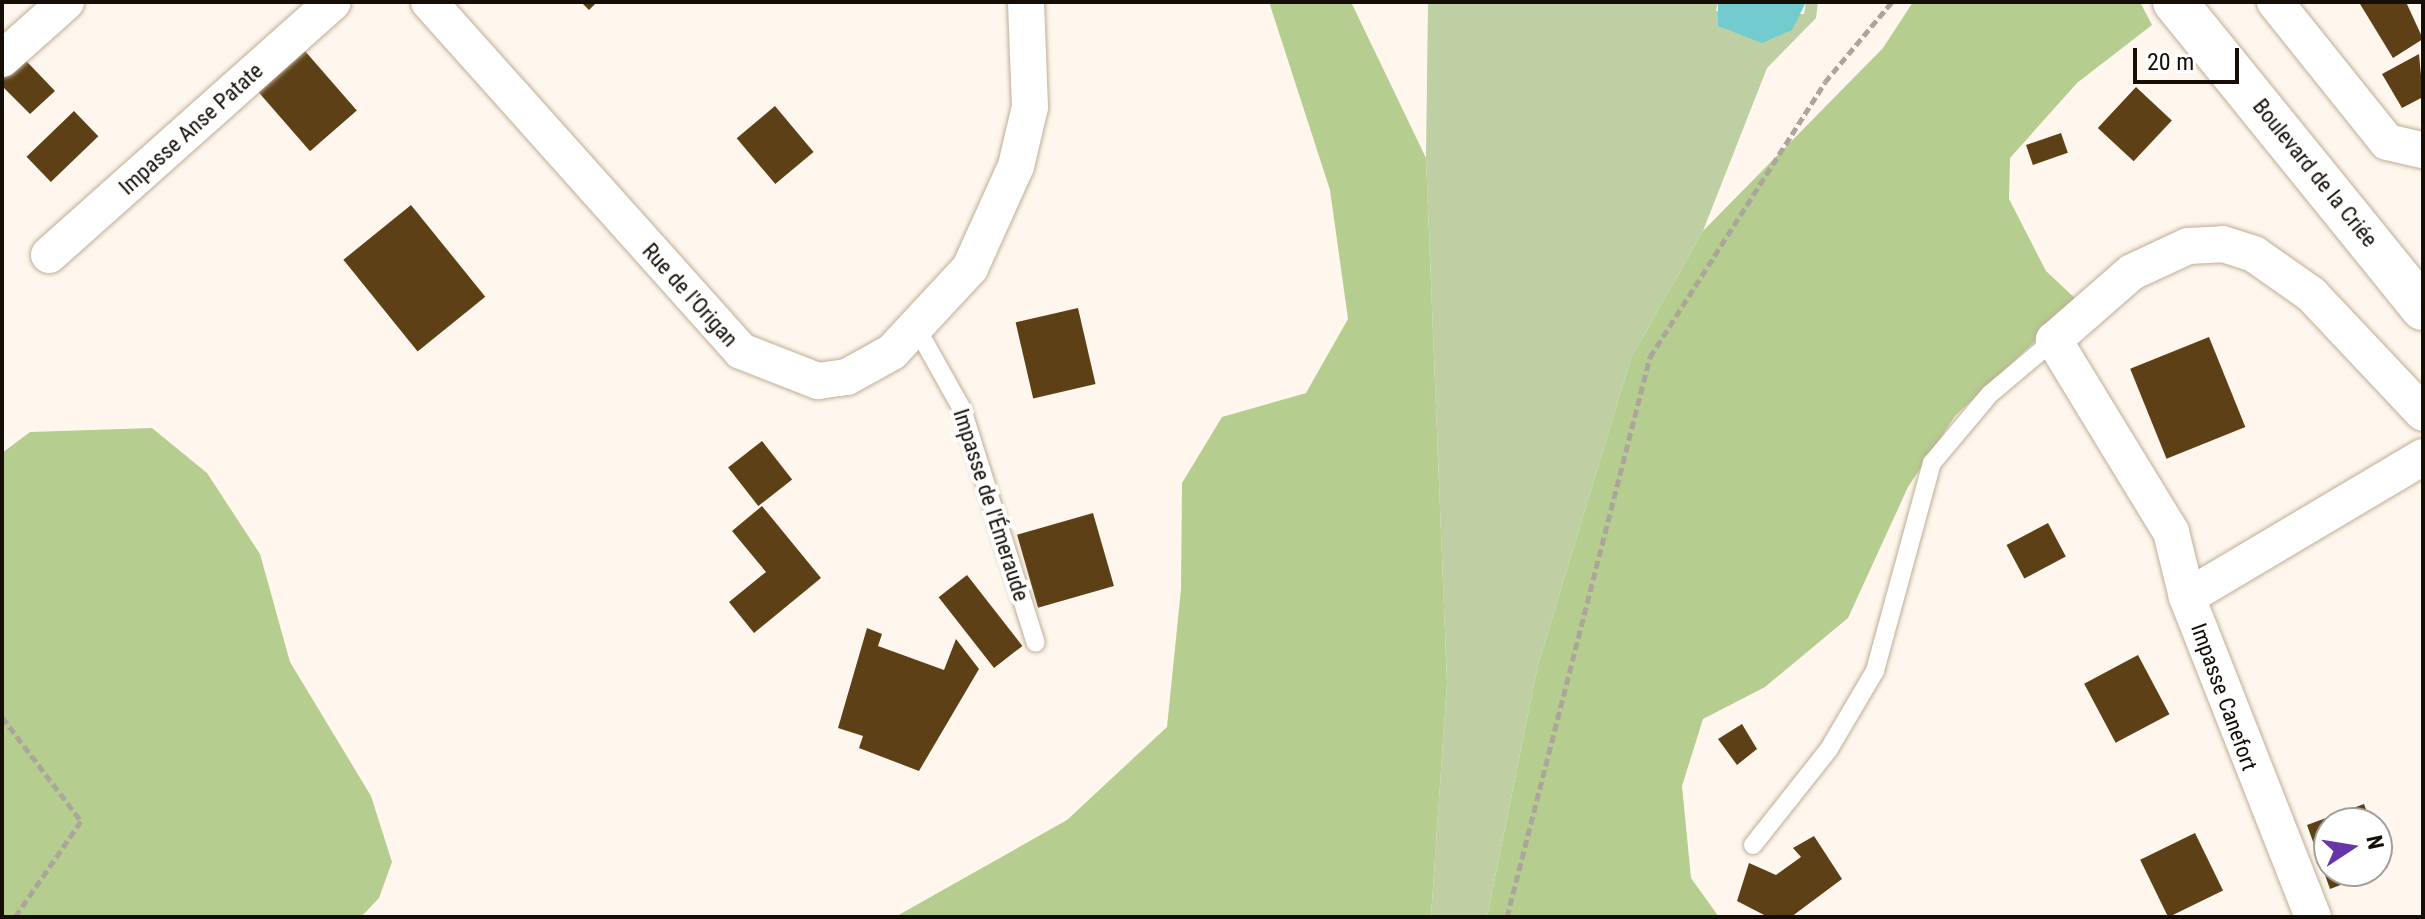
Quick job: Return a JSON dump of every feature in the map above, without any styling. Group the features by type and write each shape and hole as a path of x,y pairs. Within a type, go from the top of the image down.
{"main road":[{"name":"Boulevard de la Criée","path":"2175,2 2423,308"}],"street":[{"path":"2,59 66,2"},
{"name":"Impasse Anse Patate","path":"49,255 333,2"},
{"name":"Rue de l'Origan","path":"429,2 741,351 818,381 847,377 892,352 970,268 1016,166 1030,107 1026,2"},
{"path":"2275,2 2387,142 2423,150"},
{"path":"2187,597 2171,532 2054,340 2132,272 2188,246 2223,244 2254,254 2311,294 2423,413"},
{"name":"Impasse Canefort","path":"2313,917 2187,597 2423,457"}],"lane":[{"name":"Impasse de l'Émeraude","path":"916,327 962,409 1036,643"},
{"path":"1753,845 1829,749 1875,671 1932,463 1990,394 2054,340"}],"path":[{"path":"1507,917 1650,357 1825,82 1892,2"},
{"path":"2,717 81,821 15,917"}],"green space":[{"path":"1269,2 1351,2 1426,158 1447,682 1431,917 895,917 1067,820 1167,727 1181,589 1182,483 1222,417 1306,393 1348,319 1330,190"},
{"path":"1428,2 1718,2 1716,11 1804,14 1806,2 1818,2 1816,18 1767,68 1703,231 1631,358 1538,665 1487,917 1431,917 1447,682 1426,158"},
{"path":"1913,2 2140,2 2152,25 2077,83 2010,158 2009,199 2046,271 2078,301 1955,416 1908,487 1848,618 1765,687 1703,719 1682,786 1691,878 1719,917 1487,917 1538,665 1631,358 1703,231 1883,48"},
{"path":"152,428 207,473 260,554 290,662 371,796 392,862 379,898 361,917 2,917 2,453 30,432"}],"water":[{"path":"1718,2 1806,2 1792,30 1762,43 1718,26"}],"building":[{"path":"581,2 597,2 589,10"},
{"path":"2406,2 2423,39 2393,58 2360,4"},
{"path":"9,43 55,91 30,114 2,86 2,49"},
{"path":"305,51 357,111 310,151 258,92"},
{"path":"2419,54 2423,97 2402,108 2382,74"},
{"path":"2136,87 2172,120 2134,161 2098,128"},
{"path":"775,106 814,152 775,184 737,138"},
{"path":"74,111 98,136 51,182 27,157"},
{"path":"2061,133 2068,153 2033,165 2026,145"},
{"path":"411,205 485,297 418,351 343,260"},
{"path":"1078,308 1096,384 1033,398 1016,322"},
{"path":"2209,337 2245,427 2167,459 2130,369"},
{"path":"762,441 792,480 758,506 728,467"},
{"path":"762,506 821,578 754,633 729,602 766,572 732,531"},
{"path":"1093,513 1114,586 1038,608 1017,535"},
{"path":"2048,523 2066,557 2024,579 2007,545"},
{"path":"967,575 1022,646 994,668 939,597"},
{"path":"867,628 882,634 878,646 944,670 956,639 979,669 919,771 859,748 863,736 838,728"},
{"path":"2138,655 2169,714 2116,743 2084,684"},
{"path":"1742,724 1757,749 1737,765 1718,739"},
{"path":"2313,823 2313,842 2307,825"},
{"path":"2195,833 2223,891 2168,917 2140,860"},
{"path":"1814,836 1842,879 1791,917 1768,917 1737,901 1749,863 1776,875 1801,857 1793,848"}]}
